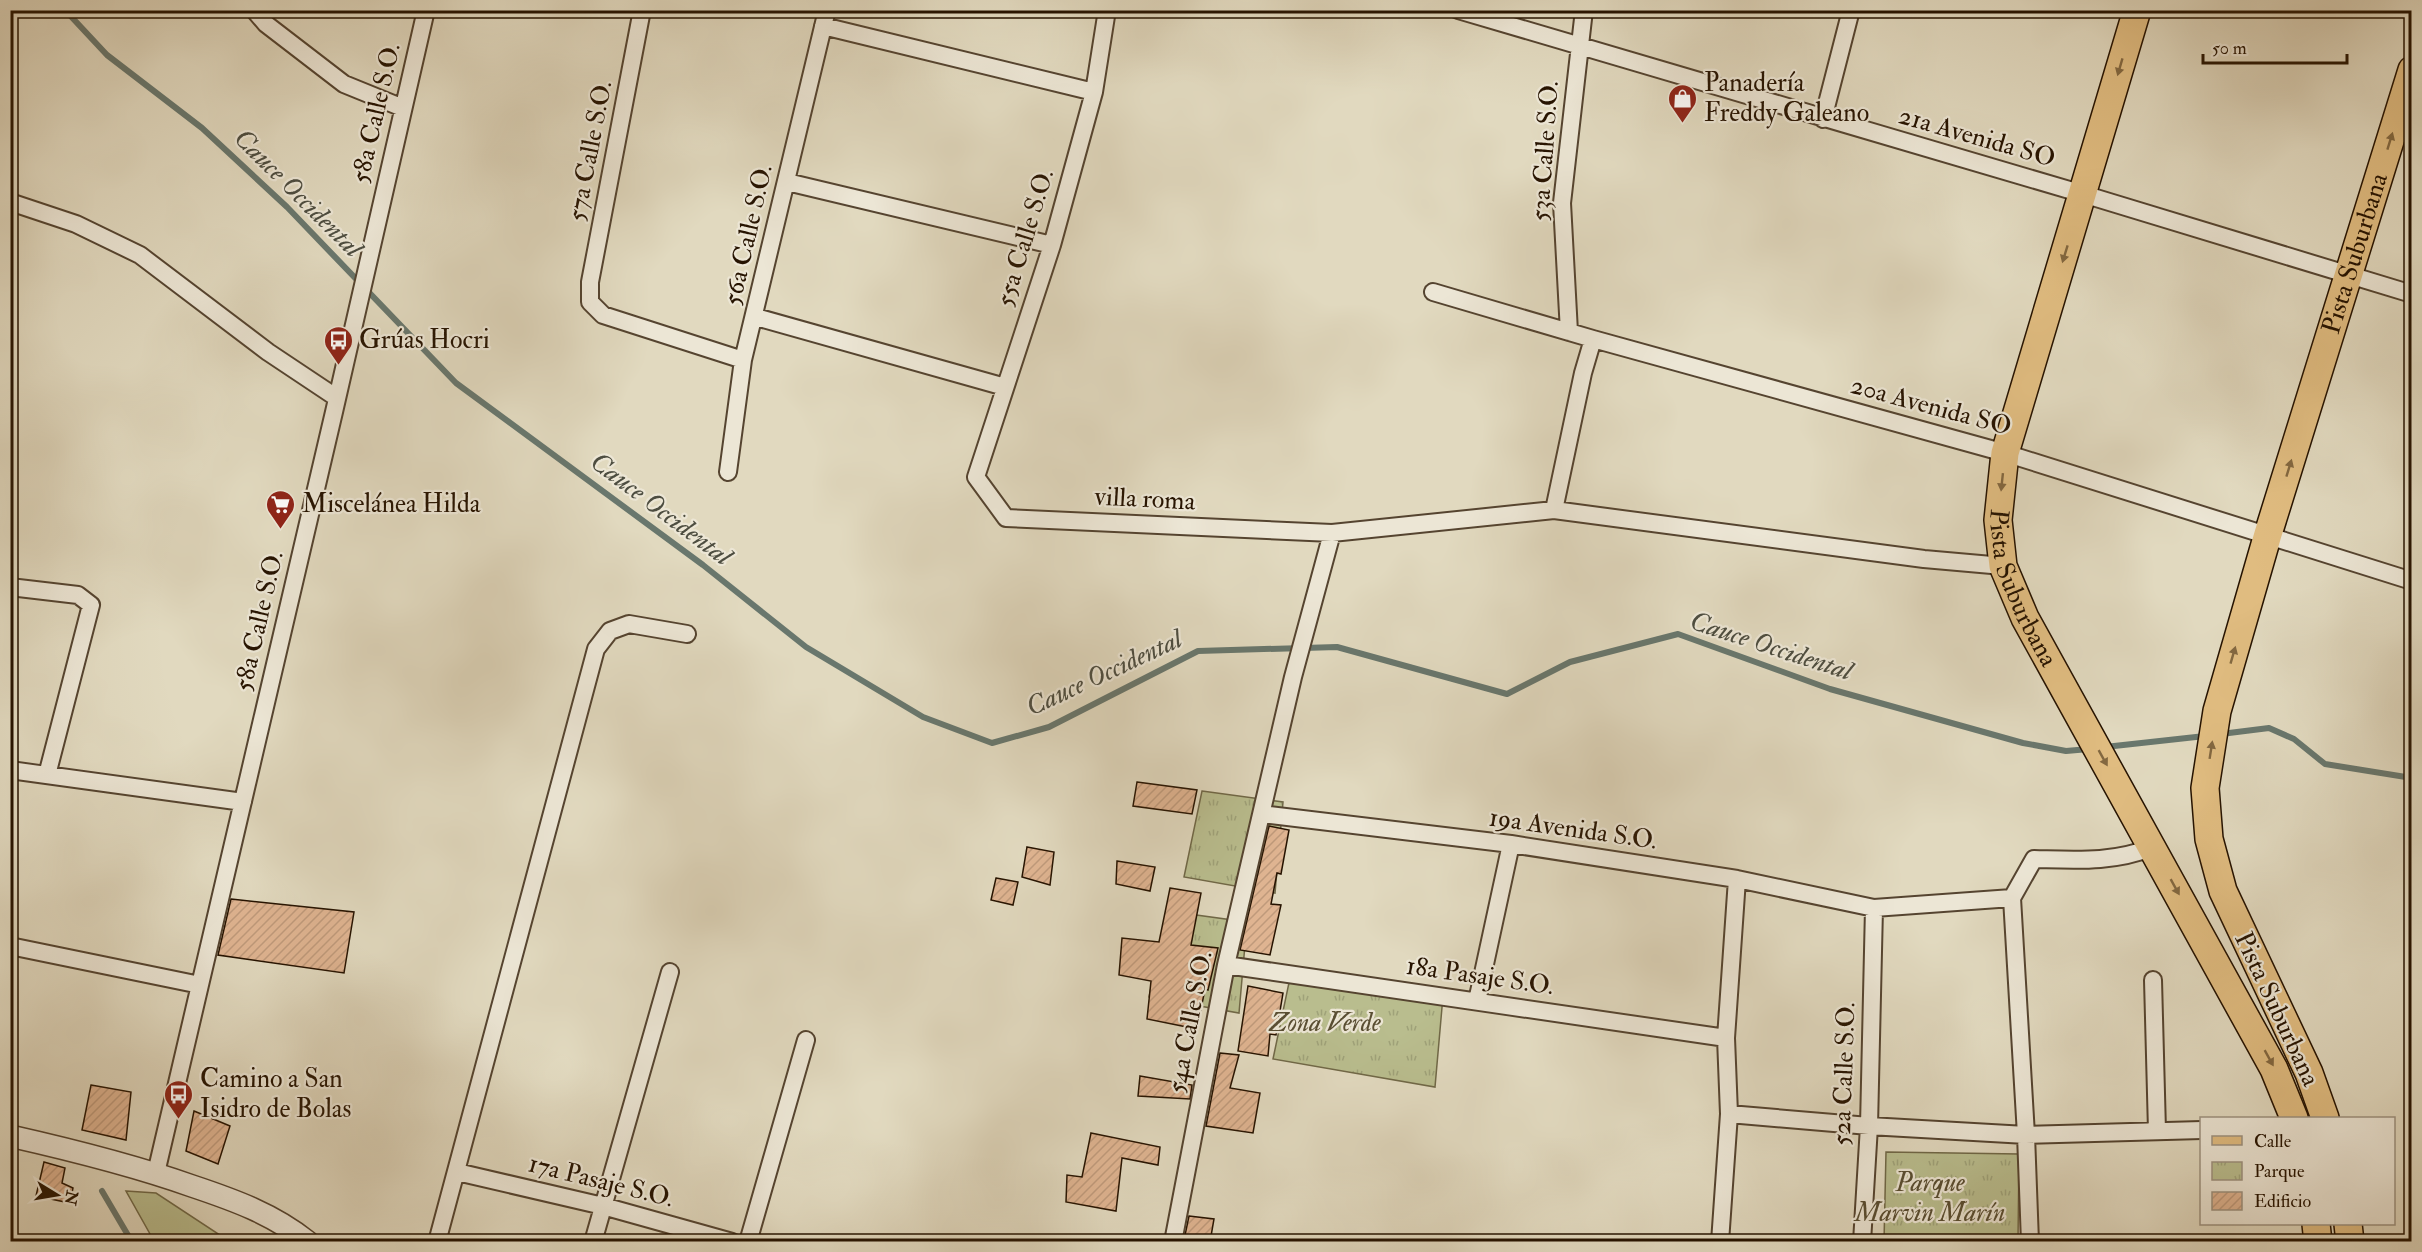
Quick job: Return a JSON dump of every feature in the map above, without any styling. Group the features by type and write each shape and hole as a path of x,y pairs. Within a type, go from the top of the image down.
{"main road":[{"name":"Pista Suburbana","path":"2137,10 2005,453 1998,520 2003,566 2025,618 2274,1069 2293,1117"},
{"name":"Pista Suburbana","path":"2324,1117 2309,1073 2223,891 2209,839 2205,788 2217,711 2268,534 2412,70"},
{"path":"2316,1225 2318,1242"},
{"path":"2348,1225 2350,1242"}],"street":[{"path":"254,10 266,24 344,84 403,108"},
{"name":"58a Calle S.O.","path":"156,1173 338,398 426,10"},
{"name":"57a Calle S.O.","path":"642,10 591,282 590,302 603,315 743,360"},
{"name":"55a Calle S.O.","path":"976,477 1052,245 1094,92 1107,10"},
{"name":"21a Avenida SO","path":"1458,10 2412,294"},
{"name":"53a Calle S.O.","path":"1569,332 1562,203 1584,10"},
{"path":"1823,120 1851,10"},
{"path":"825,18 1094,92"},
{"name":"56a Calle S.O.","path":"728,472 743,360 756,317 825,18"},
{"path":"787,182 1052,245"},
{"path":"10,202 76,224 140,255 268,352 338,398"},
{"name":"20a Avenida SO","path":"1433,292 1593,339 2005,453 2412,581"},
{"path":"756,317 1005,387"},
{"path":"1554,510 1582,373 1593,339"},
{"name":"villa roma","path":"976,477 1006,518 1332,533 1554,510 1924,559 2003,566"},
{"path":"1262,814 1293,677 1332,533"},
{"path":"10,587 78,595 91,605 47,775"},
{"path":"437,1242 596,649 610,631 629,624 687,634"},
{"path":"10,770 243,802"},
{"name":"19a Avenida S.O.","path":"1262,814 1511,844 1737,879 1874,908 2012,898"},
{"name":"54a Calle S.O.","path":"1173,1242 1226,965 1262,814"},
{"path":"1477,1001 1511,844"},
{"path":"2030,1242 2012,898 2034,859 2086,860 2130,856 2152,847"},
{"path":"1720,1242 1729,1114 1726,1038 1737,879"},
{"name":"52a Calle S.O.","path":"1862,1242 1869,1126 1874,908"},
{"path":"10,946 200,986"},
{"name":"18a Pasaje S.O.","path":"1226,965 1726,1038"},
{"path":"593,1242 670,972"},
{"path":"2153,980 2157,1131"},
{"path":"748,1242 806,1040"},
{"path":"1729,1114 1869,1126 2026,1135 2200,1130"},
{"path":"10,1136 156,1173 246,1204 288,1226 308,1242"},
{"name":"17a Pasaje S.O.","path":"457,1172 603,1206 732,1242"}],"green space":[{"path":"1202,791 1283,802 1275,893 1184,877"},
{"name":"Zona Verde","path":"1167,911 1247,922 1239,1013 1149,997"},
{"path":"1291,973 1443,996 1435,1087 1273,1059"},
{"name":"Parque Marvin Marín","path":"1886,1152 2019,1154 2018,1241 1884,1242"},
{"path":"126,1191 156,1193 229,1241 154,1241"}],"building":[{"path":"1137,782 1197,790 1192,814 1133,806"},
{"path":"1269,826 1289,830 1281,874 1277,873 1271,904 1281,905 1270,955 1240,950"},
{"path":"1027,847 1054,852 1050,885 1022,877"},
{"path":"1117,861 1155,867 1150,891 1116,884"},
{"path":"996,878 1018,882 1013,905 991,900"},
{"path":"1170,888 1201,893 1191,945 1218,948 1208,990 1205,989 1197,1029 1147,1019 1151,981 1119,975 1122,938 1159,942"},
{"path":"231,899 354,912 344,973 218,955"},
{"path":"1248,986 1283,993 1276,1035 1270,1034 1268,1056 1238,1051"},
{"path":"1220,1053 1239,1055 1230,1088 1260,1093 1253,1133 1206,1126"},
{"path":"1140,1076 1192,1085 1190,1099 1138,1096"},
{"path":"91,1085 131,1092 126,1140 82,1130"},
{"path":"194,1111 230,1126 218,1164 186,1151"},
{"path":"1091,1133 1160,1147 1158,1165 1122,1158 1116,1211 1066,1202 1067,1175 1082,1177"},
{"path":"44,1162 65,1168 62,1183 73,1188 70,1203 36,1196"},
{"path":"1189,1216 1214,1219 1210,1242 1184,1240"}],"waterway":[{"name":"Cauce Occidental","path":"65,10 107,55 202,128 287,207 456,383 703,565 806,647 923,717 992,743 1049,727 1198,651 1337,647 1507,694 1570,662 1678,634 1830,689 2023,743 2066,751 2089,749"},
{"name":"Cauce Occidental","path":"2221,734 2269,728 2294,739 2325,764 2412,778"},
{"name":"Cauce Occidental","path":"2105,747 2205,736"},
{"path":"102,1191 132,1242"}],"place":[{"name":"Panadería Freddy Galeano","path":"1683,124"},
{"name":"Grúas Hocri","path":"338,366"},
{"name":"Miscelánea Hilda","path":"281,530"},
{"name":"Camino a San Isidro de Bolas","path":"179,1120"}]}
